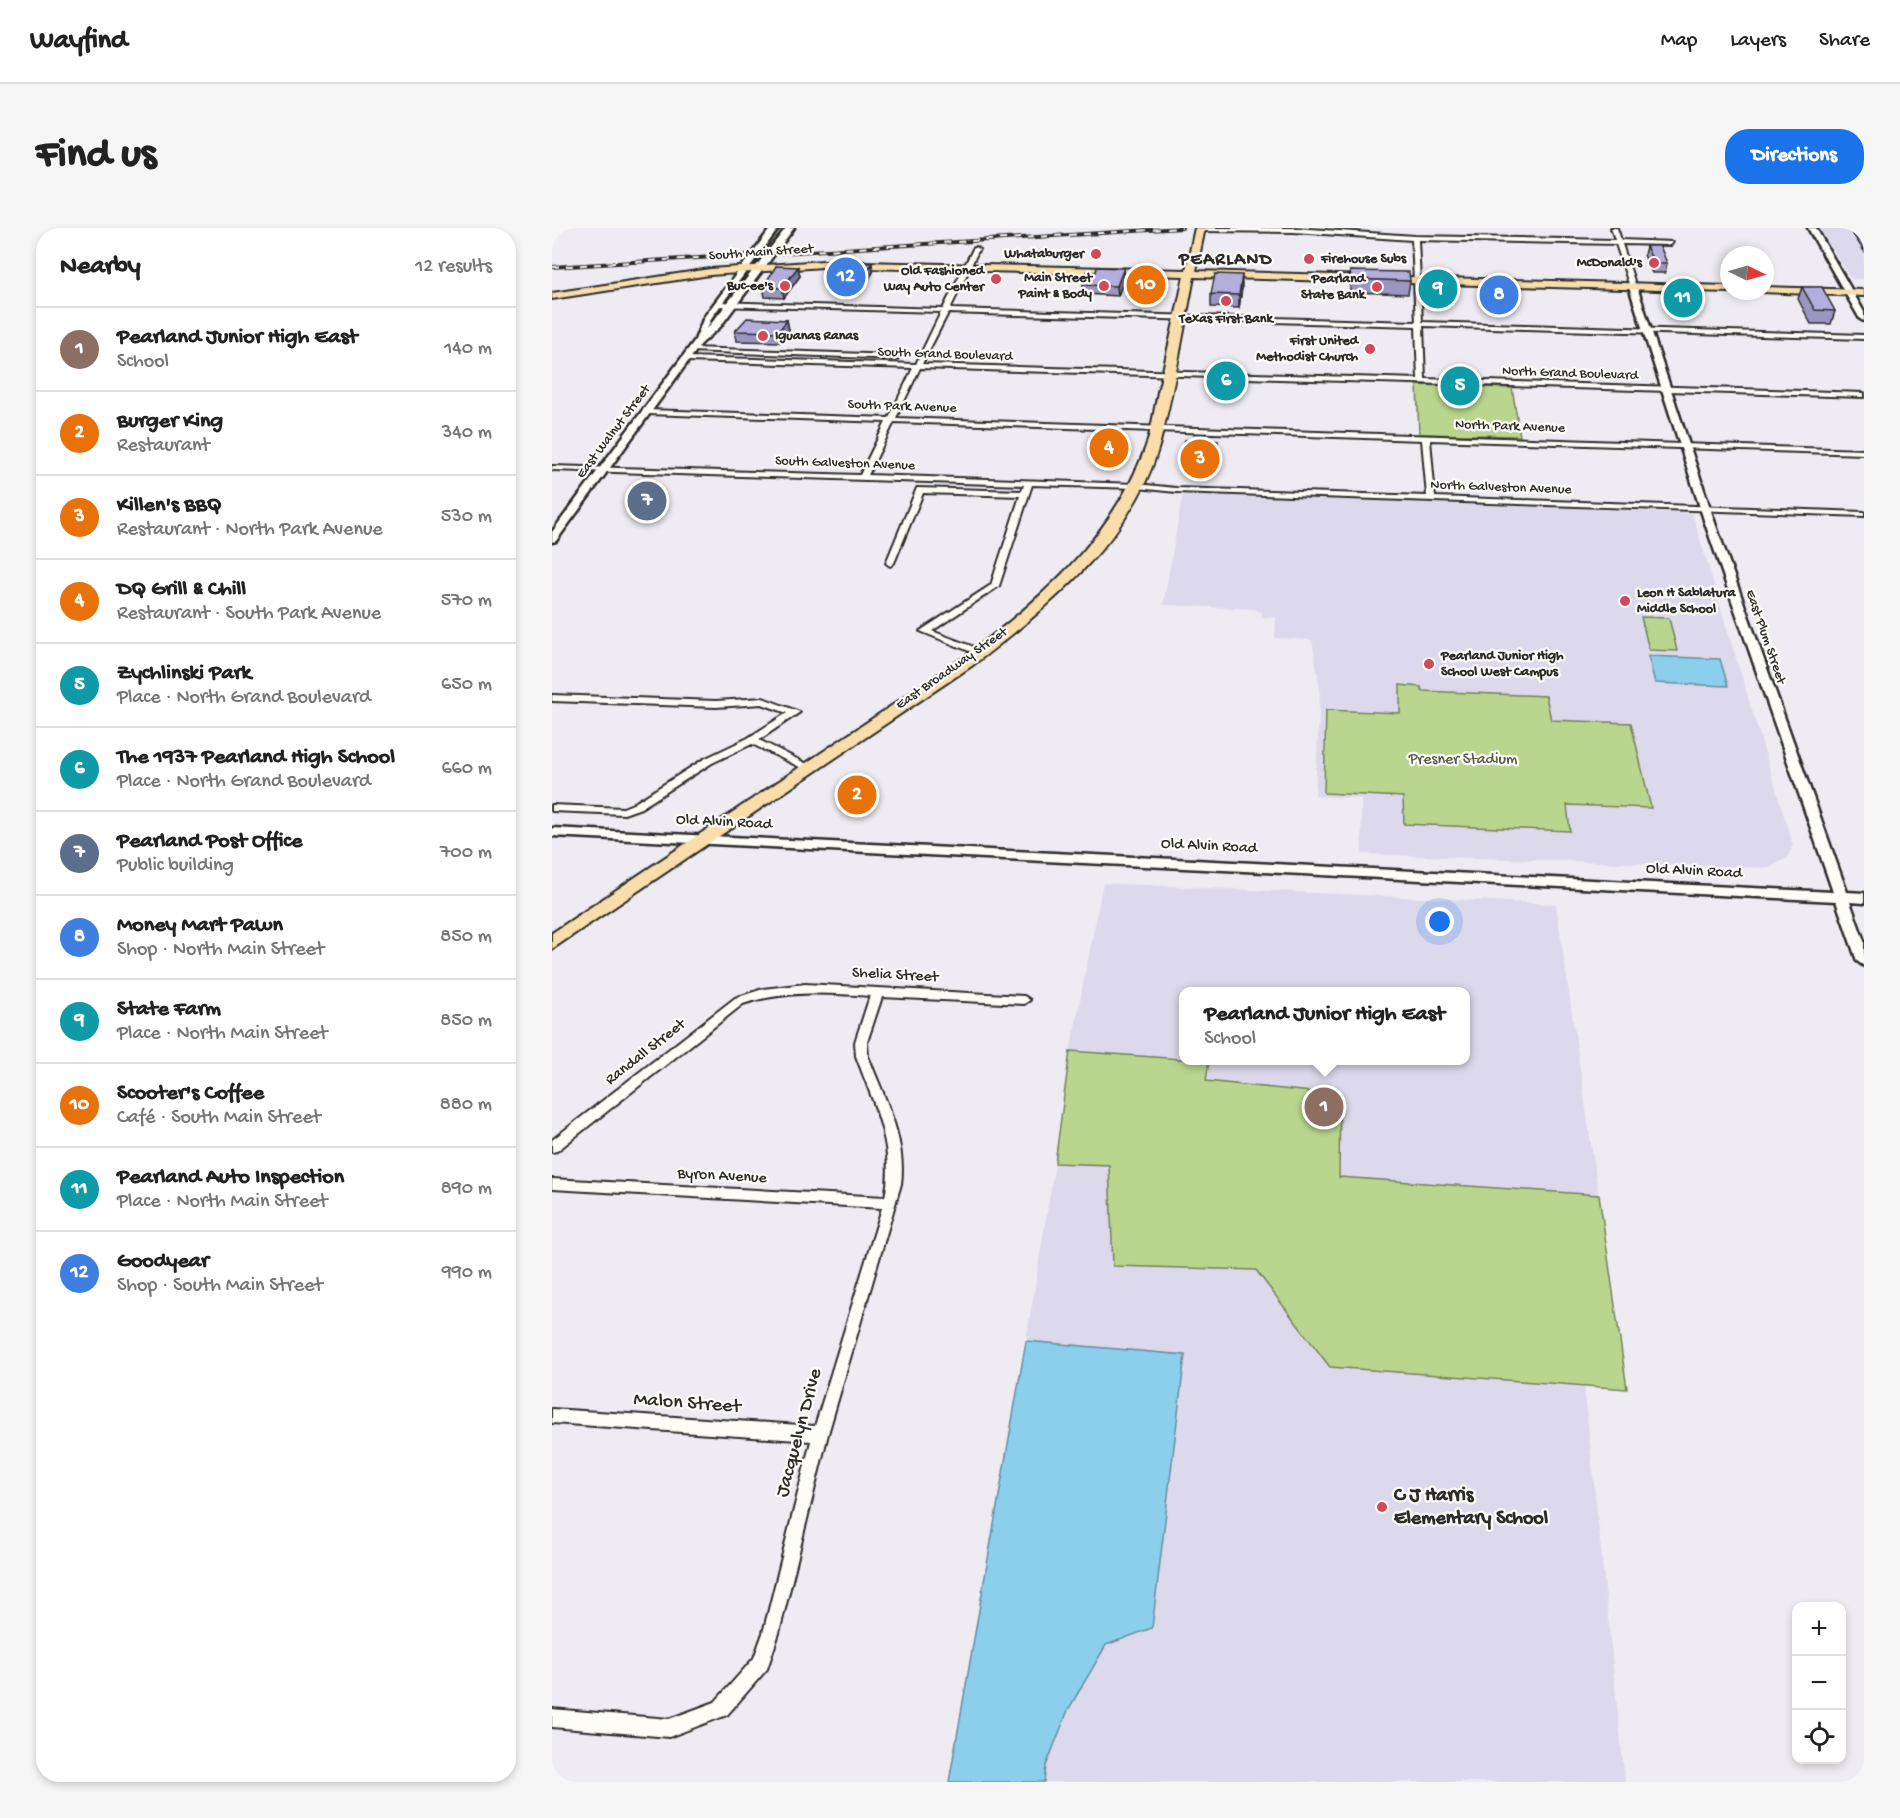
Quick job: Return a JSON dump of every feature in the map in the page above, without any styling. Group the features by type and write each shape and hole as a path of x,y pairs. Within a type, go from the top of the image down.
{"main road":[{"name":"East Broadway Street","path":"552,942 979,652 1048,596 1083,563 1119,518 1137,486 1150,455 1200,229"},
{"path":"769,255 794,265"},
{"name":"South Main Street","path":"552,296 743,269 794,265 968,265 1190,272 1213,275 1632,284"},
{"path":"1632,284 1720,283"},
{"path":"1632,284 1720,289"},
{"path":"1774,285 1864,293"},
{"path":"1774,290 1849,290 1864,287"}],"street":[{"name":"East Walnut Street","path":"552,539 686,359 695,346 708,317 775,228"},
{"name":"East Walnut Street","path":"695,346 717,325 790,228"},
{"path":"1614,228 1632,284"},
{"path":"1812,228 1864,319"},
{"path":"1200,229 1294,230 1414,238 1671,243"},
{"path":"1414,238 1422,378"},
{"path":"862,478 976,249"},
{"name":"East Plum Street","path":"1632,284 1706,509 1864,961"},
{"path":"717,304 1864,337"},
{"name":"South Grand Boulevard","path":"695,346 1168,370"},
{"name":"South Grand Boulevard","path":"686,359 1168,370"},
{"name":"North Grand Boulevard","path":"1168,370 1667,385 1864,394"},
{"name":"North Grand Boulevard","path":"1667,385 1864,387"},
{"name":"South Park Avenue","path":"647,412 1156,429"},
{"name":"North Park Avenue","path":"1156,429 1864,452"},
{"path":"1426,438 1431,499"},
{"name":"South Galveston Avenue","path":"552,468 1137,486"},
{"path":"979,652 925,631 995,586 1029,482"},
{"name":"North Galveston Avenue","path":"1137,486 1864,514"},
{"path":"890,563 920,490 1025,494"},
{"path":"552,698 716,704 763,701 795,712 752,740 708,761 637,806 624,811 552,808"},
{"path":"752,740 810,768"},
{"name":"Old Alvin Road","path":"552,832 1864,898"},
{"name":"Shelia Street","path":"763,993 805,988 1024,1000"},
{"name":"Jacquelyn Drive","path":"552,1718 669,1728 721,1708 761,1663 771,1633 820,1434 890,1203 895,1164 881,1106 862,1056 861,1042 878,992"},
{"name":"Randall Street","path":"552,1147 739,1002 763,993"},
{"name":"Byron Avenue","path":"552,1184 890,1203"},
{"name":"Malon Street","path":"552,1416 820,1434"}],"shaded area":[{"path":"1819,228 1864,228 1864,279 1851,279"},
{"name":"Pearland Junior High School West Campus","path":"1183,493 1692,513 1793,845 1787,858 1769,868 1362,854 1361,799 1315,796 1320,690 1312,640 1275,638 1276,618 1262,617 1262,613 1255,609 1163,605"},
{"path":"1103,883 1556,904 1627,1389 1584,1386 1625,1782 1044,1782 1046,1766 1068,1710 1106,1645 1184,1355 1026,1341 1055,1163 1070,1051"}],"green space":[{"path":"1417,385 1512,388 1520,436 1419,434"},
{"path":"1641,617 1669,618 1677,651 1649,650"},
{"name":"Presner Stadium","path":"1400,685 1421,687 1422,691 1546,696 1551,720 1631,723 1651,808 1567,805 1570,831 1404,824 1403,797 1324,793 1326,710 1400,713"},
{"path":"1070,1051 1179,1059 1179,1065 1208,1065 1206,1081 1340,1095 1339,1177 1599,1195 1627,1389 1330,1367 1256,1270 1113,1266 1109,1165 1055,1163"}],"water":[{"path":"1648,656 1720,659 1728,686 1655,683"},
{"path":"1026,1341 1185,1355 1152,1628 1106,1645 1068,1710 1046,1766 1044,1782 949,1782"}],"building":[{"path":"1646,246 1660,246 1667,263 1654,263"},
{"path":"840,262 872,263 864,276 832,274"},
{"path":"776,266 798,267 782,288 763,287"},
{"path":"1097,267 1124,268 1117,286 1083,285 1087,271 1096,272"},
{"path":"1350,271 1409,272 1410,281 1351,279"},
{"path":"1215,274 1242,275 1239,295 1211,294"},
{"path":"1802,287 1822,287 1835,311 1815,310"},
{"path":"747,318 787,320 778,332 735,331"},
{"path":"1185,440 1218,441 1216,456 1182,455"}],"railway":[{"path":"552,267 1182,228"}],"place":[{"name":"Whataburger","path":"1096,254"},
{"name":"Firehouse Subs","path":"1309,259"},
{"name":"McDonald's","path":"1654,263"},
{"name":"Goodyear","path":"846,277"},
{"name":"Old Fashioned Way Auto Center","path":"996,279"},
{"name":"Scooter's Coffee","path":"1146,285"},
{"name":"Buc-ee's","path":"785,286"},
{"name":"Main Street Paint & Body","path":"1104,286"},
{"name":"Pearland State Bank","path":"1377,287"},
{"name":"State Farm","path":"1438,289"},
{"name":"Money Mart Pawn","path":"1499,295"},
{"name":"Pearland Auto Inspection","path":"1683,298"},
{"name":"Texas First Bank","path":"1226,301"},
{"name":"Iguanas Ranas","path":"763,336"},
{"name":"First United Methodist Church","path":"1370,349"},
{"name":"The 1937 Pearland High School","path":"1226,381"},
{"name":"Zychlinski Park","path":"1460,386"},
{"name":"DQ Grill & Chill","path":"1109,448"},
{"name":"Killen's BBQ","path":"1200,459"},
{"name":"Pearland Post Office","path":"647,501"},
{"name":"Leon H Sablatura Middle School","path":"1625,601"},
{"name":"Pearland Junior High School West Campus","path":"1429,664"},
{"name":"Burger King","path":"857,795"},
{"name":"Pearland Junior High East","path":"1324,1107"},
{"name":"C J Harris Elementary School","path":"1382,1507"}],"district":[{"name":"PEARLAND","path":"1226,260"}]}
